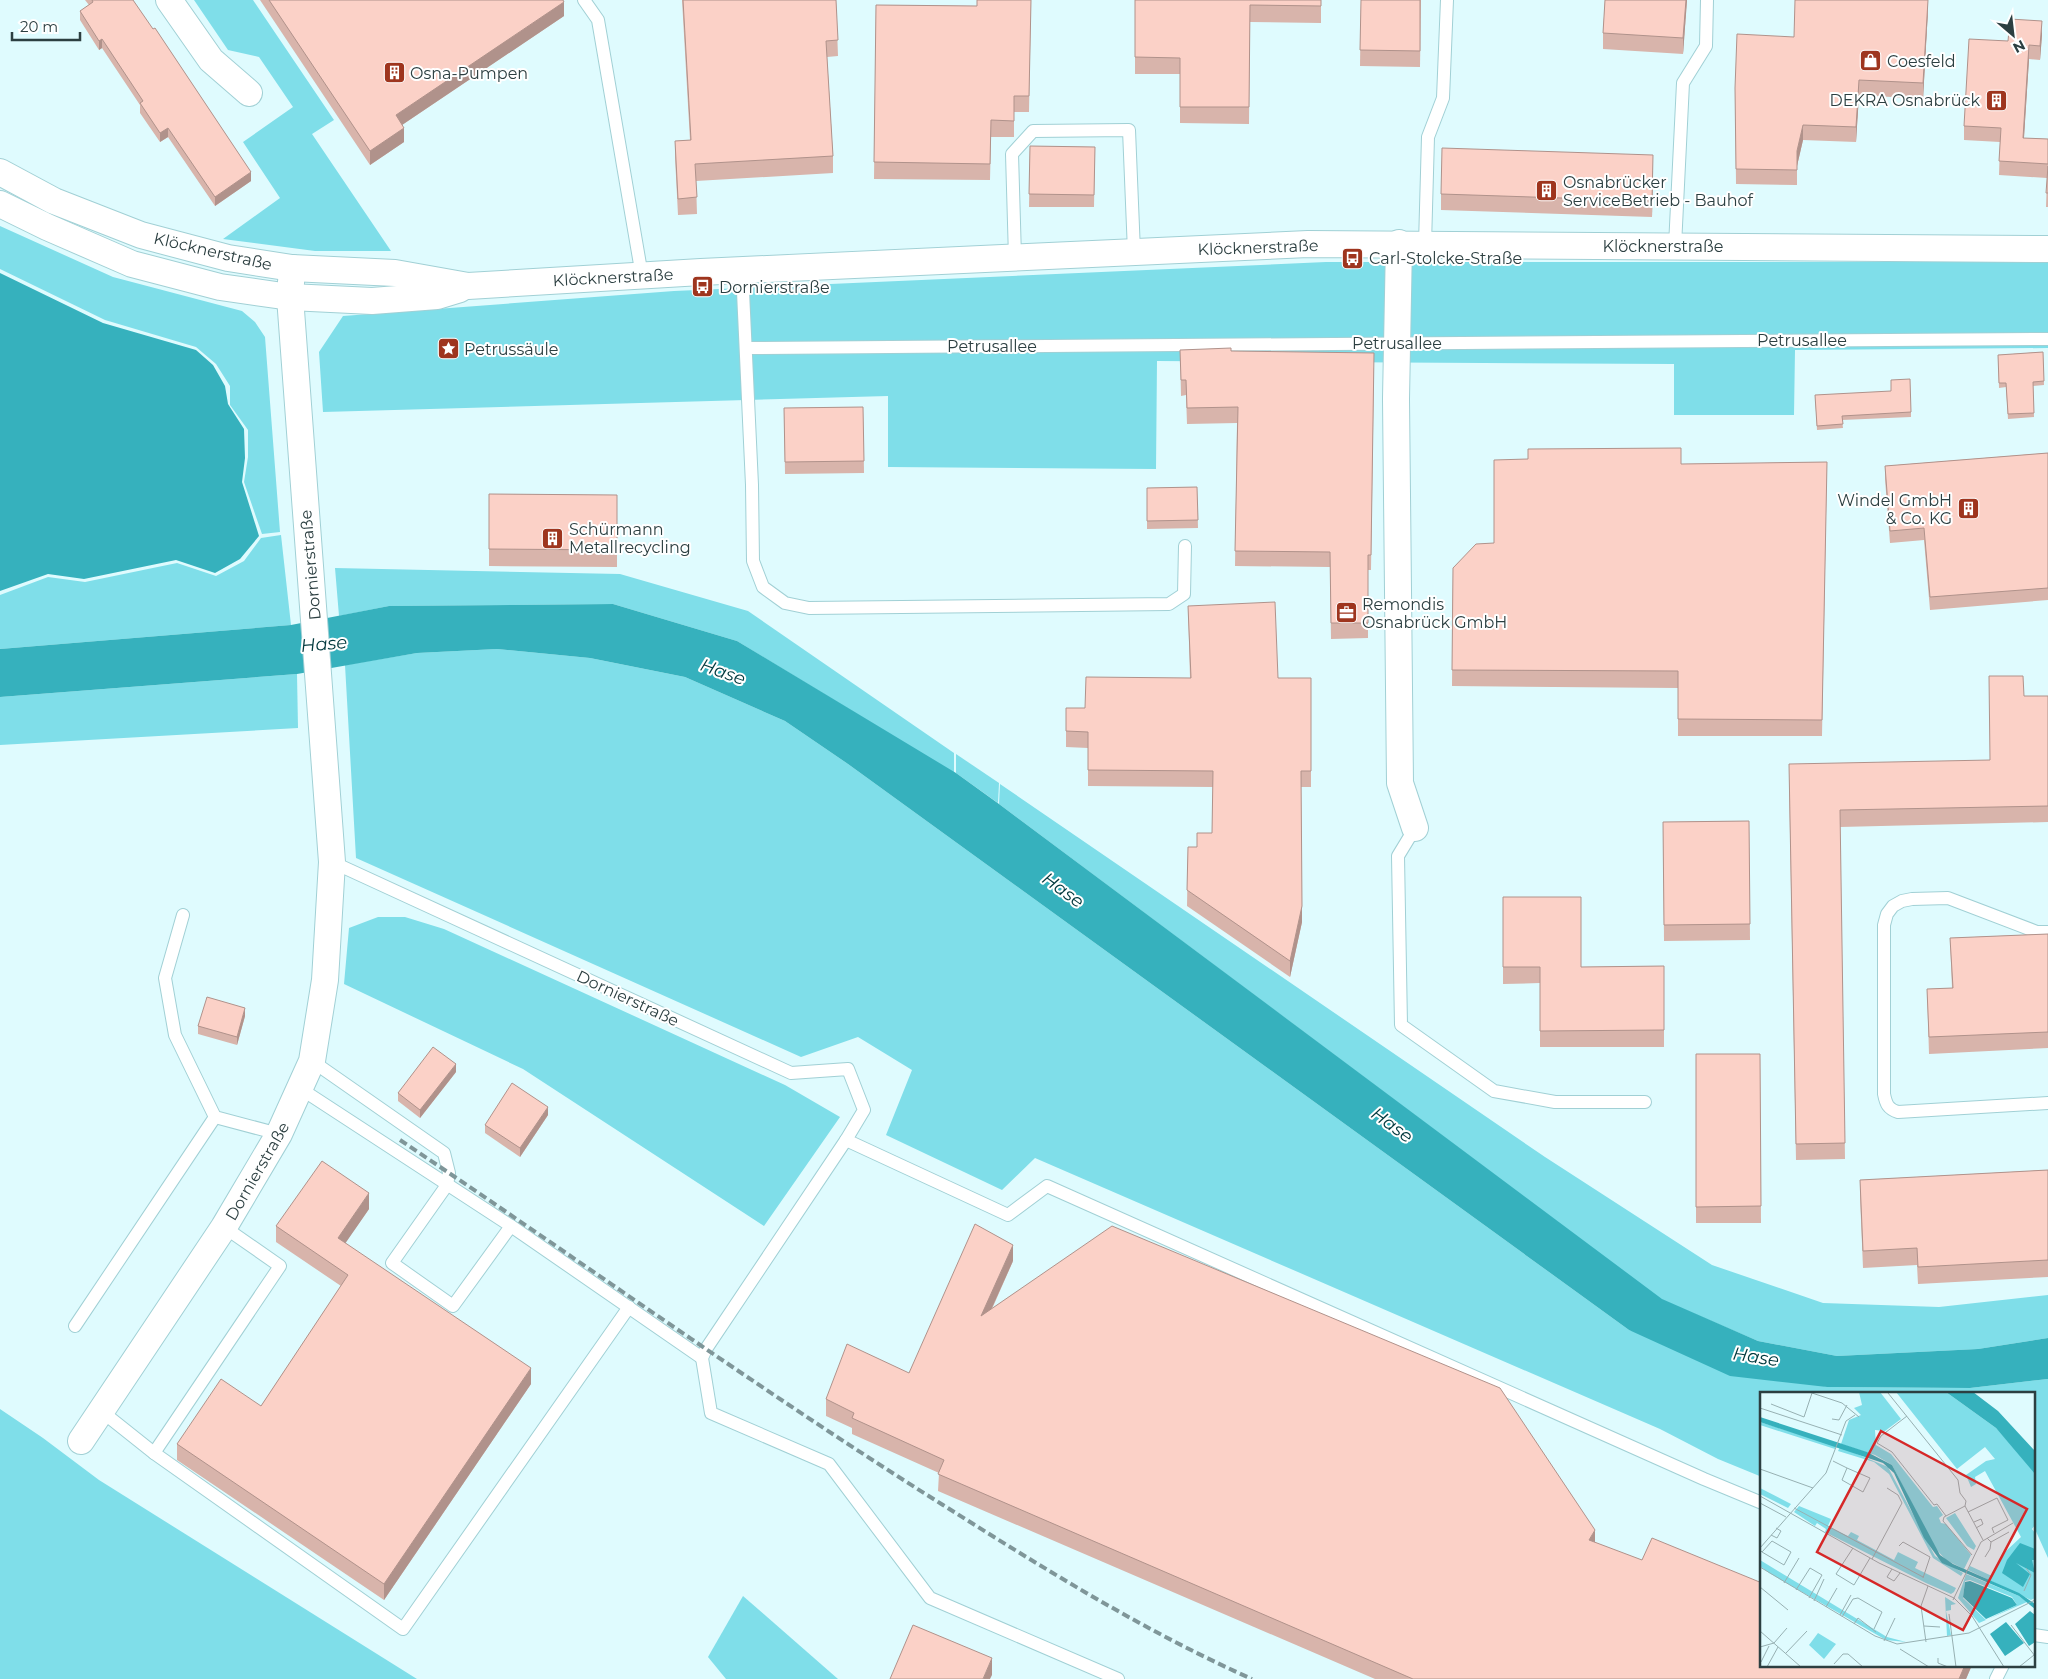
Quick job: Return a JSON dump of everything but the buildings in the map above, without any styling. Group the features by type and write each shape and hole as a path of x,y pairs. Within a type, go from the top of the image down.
{"street":[{"path":"169,0 211,60 249,93"},
{"name":"Klöcknerstraße","path":"0,172 54,201 141,235 228,258 292,268 395,272 468,286 742,270 1308,244 1398,243 2048,249"},
{"name":"Klöcknerstraße","path":"0,204 132,264 220,287 290,297 372,301 437,296 468,286"},
{"path":"1398,243 1396,343 1400,783 1415,828"},
{"name":"Dornierstraße","path":"81,1442 100,1410 224,1227 280,1134 312,1062 325,980 332,862 300,451 290,297 292,268"}],"lane":[{"path":"584,0 598,20 642,276"},
{"path":"1425,244 1428,137 1443,98 1447,0"},
{"path":"1675,246 1683,83 1706,46 1707,0"},
{"path":"1015,257 1012,154 1033,132 1129,130 1134,252"},
{"path":"742,270 752,485 753,561 763,587 785,603 809,608 1170,604 1184,594 1185,546"},
{"name":"Petrusallee","path":"746,348 2048,339"},
{"path":"1415,828 1398,856 1401,1025 1494,1091 1555,1102 1645,1102"},
{"name":"Dornierstraße","path":"332,862 791,1073 848,1069 864,1110 846,1140"},
{"path":"2048,932 2037,932 1948,898 1902,901 1893,906 1887,914 1884,925 1884,1094 1886,1103 1891,1110 1898,1112 2048,1103"},
{"path":"183,915 165,978 175,1035 216,1117 280,1134"},
{"path":"312,1062 444,1153 449,1173 447,1185 392,1264 453,1306 511,1226"},
{"path":"302,1088 511,1226 702,1358"},
{"path":"75,1326 216,1117"},
{"path":"1118,1679 930,1598 828,1464 711,1413 702,1358 846,1140 1008,1215 1047,1186 1695,1475 1760,1502"},
{"path":"154,1453 280,1266 224,1227"},
{"path":"100,1410 154,1453 403,1629 630,1308"},
{"path":"1996,1679 2002,1666"}],"shaded area":[{"path":"194,0 253,0 334,120 312,134 391,251 315,251 223,239 280,198 243,142 293,107 259,57 228,50"},
{"path":"0,226 113,277 242,311 255,322 265,337 280,532 262,534 244,482 248,457 248,430 230,405 230,386 216,364 196,347 105,320 0,269"},
{"path":"1326,262 2048,262 2048,348 1795,350 1794,415 1674,415 1674,364 1157,361 1156,469 888,467 888,396 323,412 319,352 343,316 674,291"},
{"path":"281,535 291,625 0,649 0,595 48,577 85,582 177,563 216,576 244,561 261,538"},
{"path":"335,568 620,574 748,611 954,753 954,773 737,641 613,604 389,606 339,616"},
{"path":"497,649 590,658 685,677 785,721 848,764 1629,1330 1827,1387 1970,1388 2048,1379 2048,1558 2036,1531 2036,1392 1760,1392 1760,1476 1718,1459 1660,1429 1035,1158 1002,1190 886,1135 912,1070 858,1037 801,1057 356,858 345,665 417,653"},
{"path":"297,674 298,728 0,745 0,697"},
{"path":"956,754 999,783 998,803 956,773"},
{"path":"1000,784 1545,1157 1712,1265 1823,1303 1939,1307 2048,1295 2048,1338 1978,1349 1837,1356 1758,1341 1662,1300 999,804"},
{"path":"378,917 405,917 444,929 785,1085 840,1117 764,1226 523,1069 344,984 349,928"},
{"path":"0,1409 99,1480 417,1679 0,1679"},
{"path":"743,1596 838,1679 726,1679 708,1657"}],"water":[{"path":"0,273 103,323 196,350 213,365 225,386 228,404 244,429 245,458 242,482 259,536 240,559 215,573 176,560 84,579 48,574 0,591"},
{"name":"Hase","path":"613,604 737,641 956,773 1662,1299 1758,1341 1837,1356 1978,1349 2048,1338 2048,1379 1970,1388 1827,1387 1730,1376 1629,1330 848,764 785,721 685,677 590,658 497,649 417,653 297,674 0,697 0,649 291,625 389,606"}],"railway":[{"path":"400,1140 806,1416 943,1505 1095,1598 1172,1640 1252,1679"}],"place":[{"name":"Coesfeld","path":"1871,61"},
{"name":"Osna-Pumpen","path":"394,73"},
{"name":"DEKRA Osnabrück","path":"1996,100"},
{"name":"Osnabrücker ServiceBetrieb - Bauhof","path":"1547,191"},
{"name":"Carl-Stolcke-Straße","path":"1353,258"},
{"name":"Dornierstraße","path":"703,287"},
{"name":"Petrussäule","path":"448,349"},
{"name":"Windel GmbH & Co. KG","path":"1968,509"},
{"name":"Schürmann Metallrecycling","path":"553,538"},
{"name":"Remondis Osnabrück GmbH","path":"1346,613"}]}
